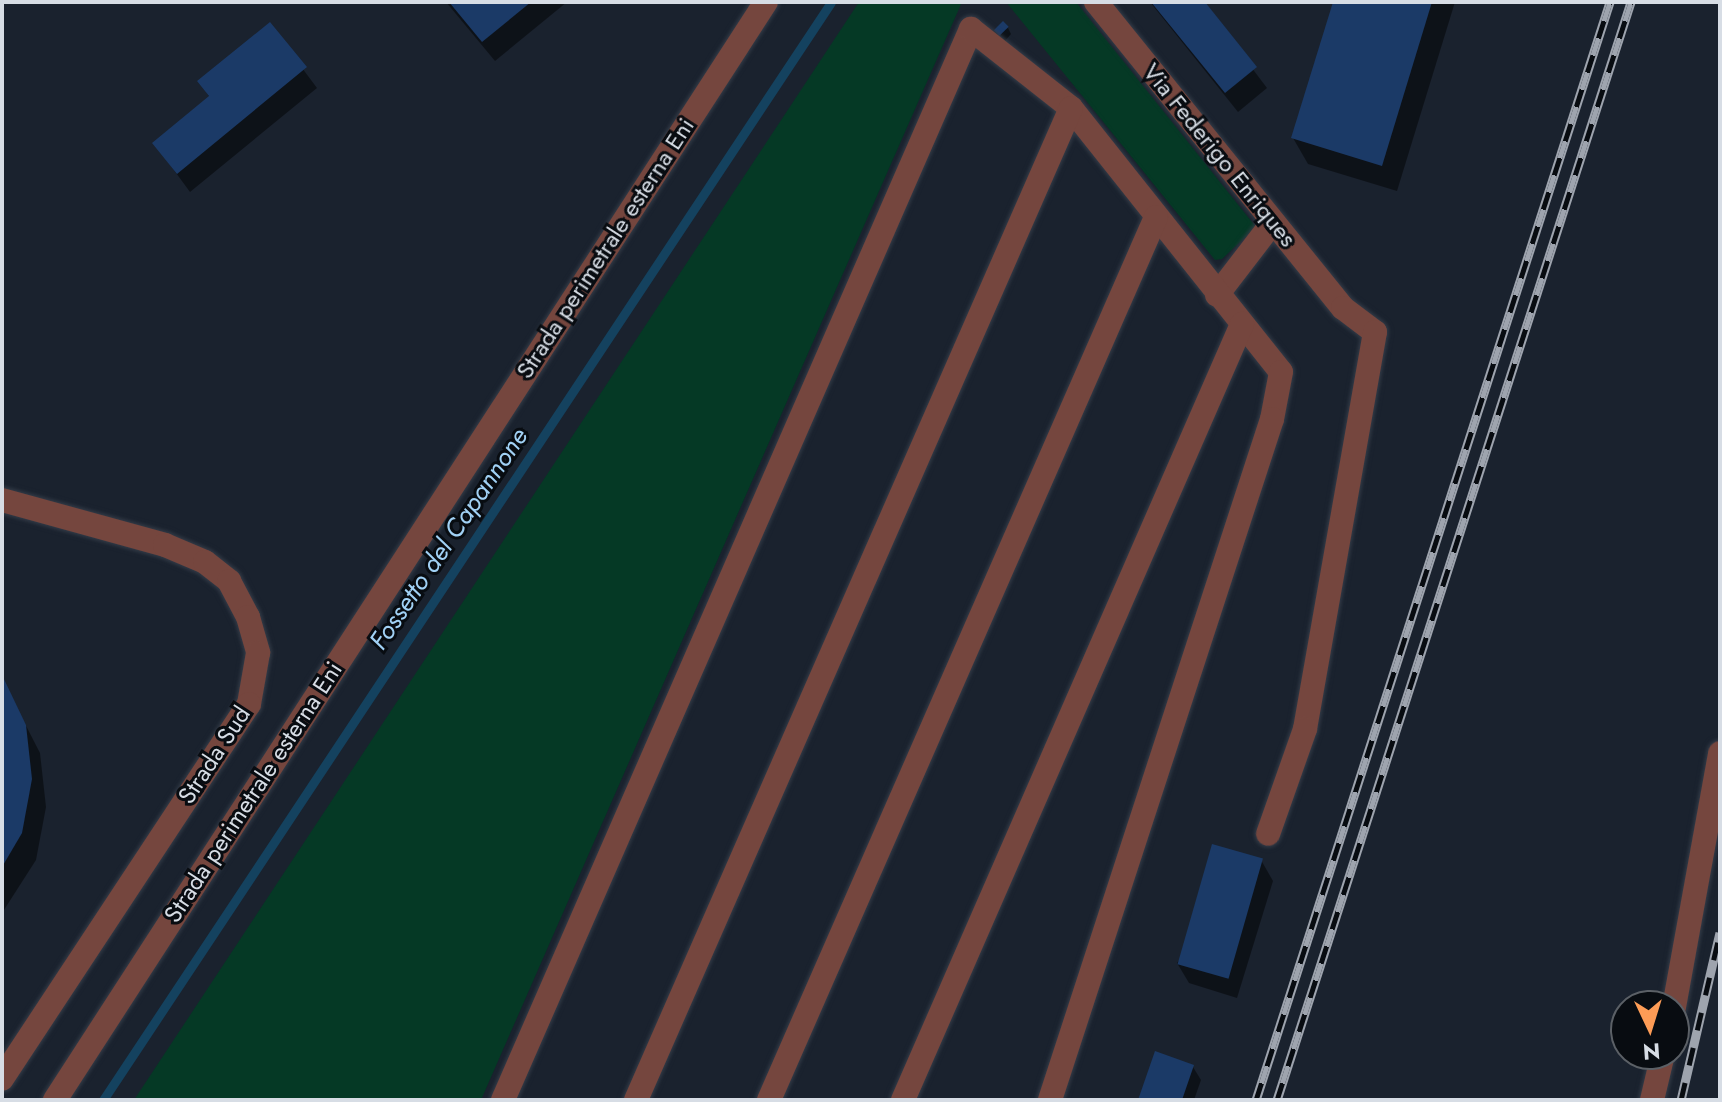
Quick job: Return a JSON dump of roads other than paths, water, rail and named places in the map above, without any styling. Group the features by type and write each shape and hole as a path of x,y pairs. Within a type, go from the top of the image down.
{"street":[{"name":"Strada perimetrale esterna Eni","path":"55,1100 766,2"},
{"name":"Via Federigo Enriques","path":"1096,2 1343,308 1375,332 1305,729 1268,834"},
{"path":"503,1100 971,29 1071,108 1281,372 1272,419 1050,1100"},
{"path":"636,1100 1071,108"},
{"path":"769,1100 1156,217"},
{"path":"1217,295 1273,222"},
{"path":"903,1100 1242,324"},
{"name":"Strada Sud","path":"2,500 165,545 205,562 229,581 258,653 249,704 2,1079"},
{"path":"1677,990 1720,753"},
{"path":"1652,1100 1659,1070"}],"waterway":[{"name":"Fossetto del Capannone","path":"103,1100 831,2"}],"railway":[{"path":"1256,1100 1610,2"},
{"path":"1277,1100 1631,2"},
{"path":"1681,1100 1720,932"}]}
